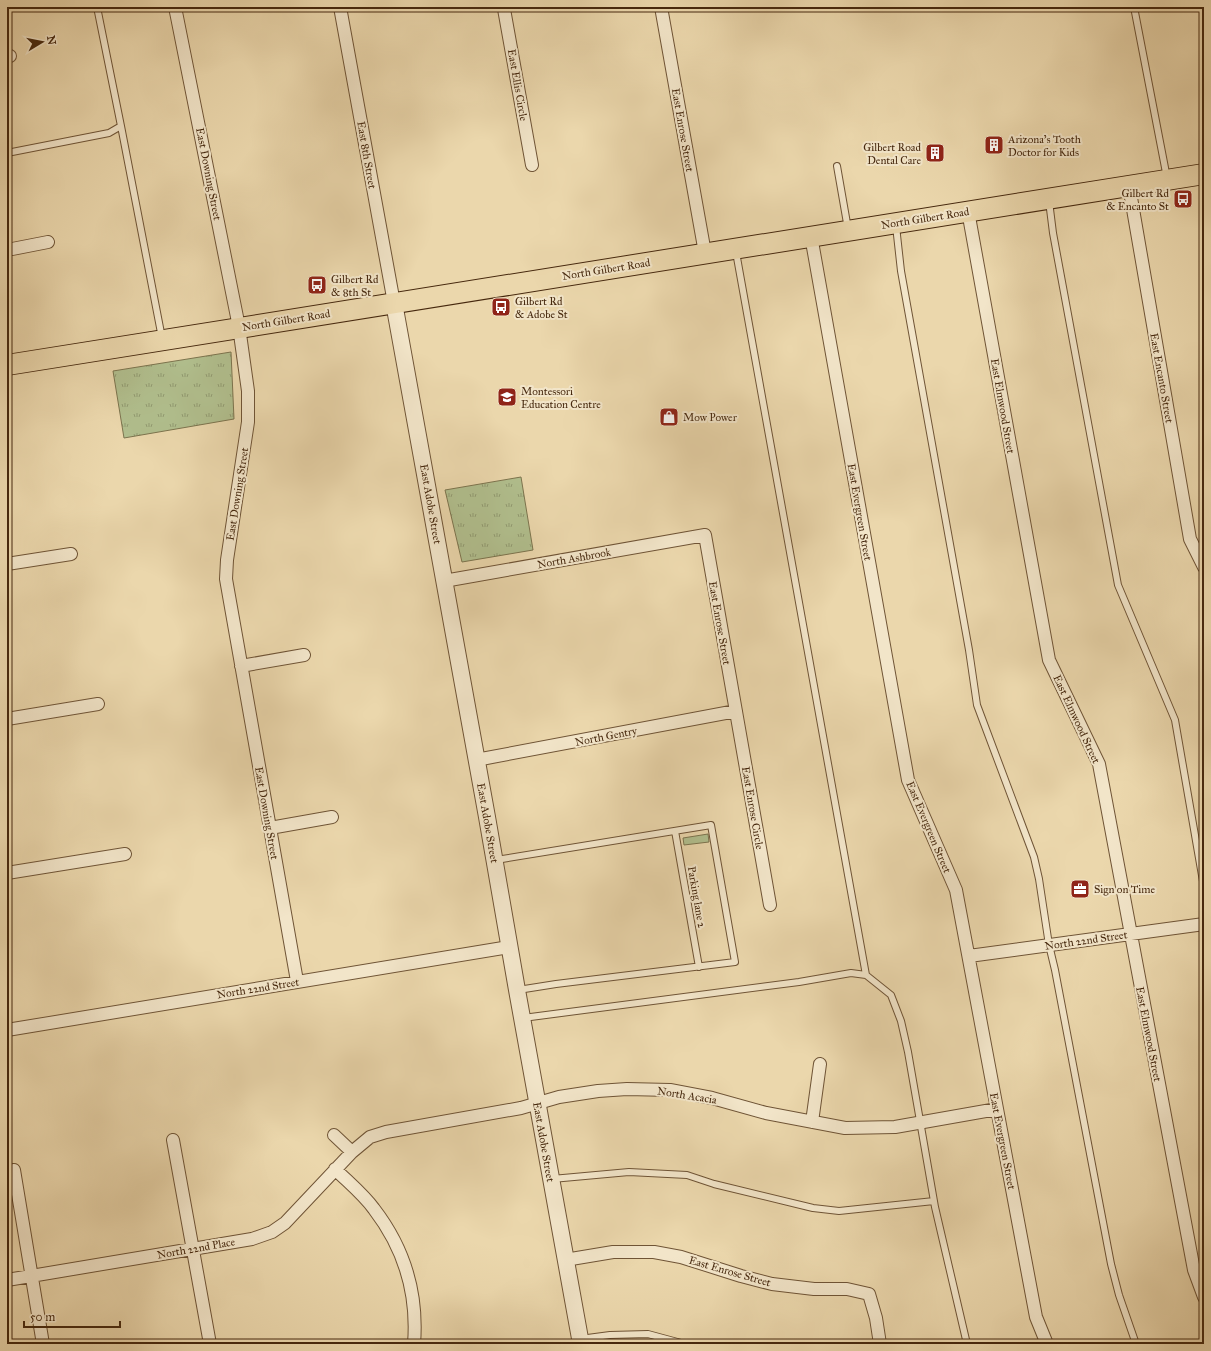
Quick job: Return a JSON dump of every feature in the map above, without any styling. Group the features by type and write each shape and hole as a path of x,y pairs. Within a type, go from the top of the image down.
{"main road":[{"name":"North Gilbert Road","path":"7,365 1204,174"}],"street":[{"name":"East Downing Street","path":"175,7 239,327 248,391 248,422 226,569 227,589 297,981"},
{"name":"East 8th Street","path":"340,7 394,303"},
{"name":"East Ellis Circle","path":"506,7 504,9 532,165"},
{"name":"East Enrose Street","path":"661,7 705,253"},
{"name":"East Encanto Street","path":"1128,186 1190,539 1204,567"},
{"name":"East Elmwood Street","path":"968,211 1049,660 1099,764 1194,1270 1204,1297"},
{"name":"East Evergreen Street","path":"811,236 908,780 956,890 1036,1317 1047,1344"},
{"path":"7,250 48,242"},
{"name":"East Adobe Street","path":"394,303 427,480 516,990 581,1342"},
{"name":"East Enrose Street","path":"705,535 736,711"},
{"name":"North Ashbrook","path":"444,581 705,535"},
{"path":"7,564 71,554"},
{"path":"241,666 304,655"},
{"path":"7,718 98,704"},
{"name":"North Gentry","path":"476,760 736,711"},
{"name":"East Enrose Circle","path":"736,711 770,905"},
{"path":"270,828 332,816"},
{"path":"7,873 125,854"},
{"name":"North 22nd Street","path":"969,956 1204,924"},
{"name":"North 22nd Street","path":"7,1030 509,947"},
{"path":"812,1122 820,1064"},
{"name":"North Acacia","path":"537,1103 559,1097 598,1091 627,1089 670,1090 712,1098 766,1113 845,1128 895,1127 997,1109"},
{"name":"North 22nd Place","path":"7,1280 193,1249 252,1238 272,1232 285,1223 352,1152 370,1138 386,1132 521,1108 537,1103"},
{"path":"334,1135 352,1152"},
{"path":"173,1140 210,1344"},
{"path":"335,1169 373,1207 390,1231 402,1257 412,1293 416,1323 414,1344"},
{"path":"14,1170 43,1344"},
{"name":"East Enrose Street","path":"565,1260 613,1252 654,1252 681,1257 772,1284 814,1289 847,1289 869,1294 876,1318 880,1344"}],"lane":[{"path":"96,7 121,126 162,340"},
{"path":"1134,7 1167,180"},
{"path":"7,153 109,133 121,126"},
{"path":"837,166 848,231"},
{"path":"1049,198 1053,233 1118,585 1175,720 1204,887"},
{"path":"895,223 901,271 977,705 1034,857 1039,879 1049,945 1111,1264 1119,1295 1136,1344"},
{"path":"735,249 866,975"},
{"path":"494,860 711,825 735,962 516,990"},
{"name":"Parking lane 2","path":"675,830 699,967"},
{"path":"522,1018 799,982 851,973 866,975 891,995 898,1009 908,1052 934,1201 967,1344"},
{"path":"551,1180 629,1172 687,1175 714,1184 813,1208 839,1211 934,1201"},
{"path":"581,1342 610,1335 648,1334 685,1344"}],"green space":[{"path":"231,352 234,419 124,438 113,371"},
{"path":"521,477 533,550 462,562 445,490"},
{"path":"708,834 709,842 684,845 683,838"}],"place":[{"name":"Arizona's Tooth Doctor for Kids","path":"994,145"},
{"name":"Gilbert Road Dental Care","path":"935,153"},
{"name":"Gilbert Rd & Encanto St","path":"1183,199"},
{"name":"Gilbert Rd & 8th St","path":"317,285"},
{"name":"Gilbert Rd & Adobe St","path":"501,307"},
{"name":"Montessori Education Centre","path":"507,397"},
{"name":"Mow Power","path":"669,417"},
{"name":"Sign on Time","path":"1080,889"}]}
